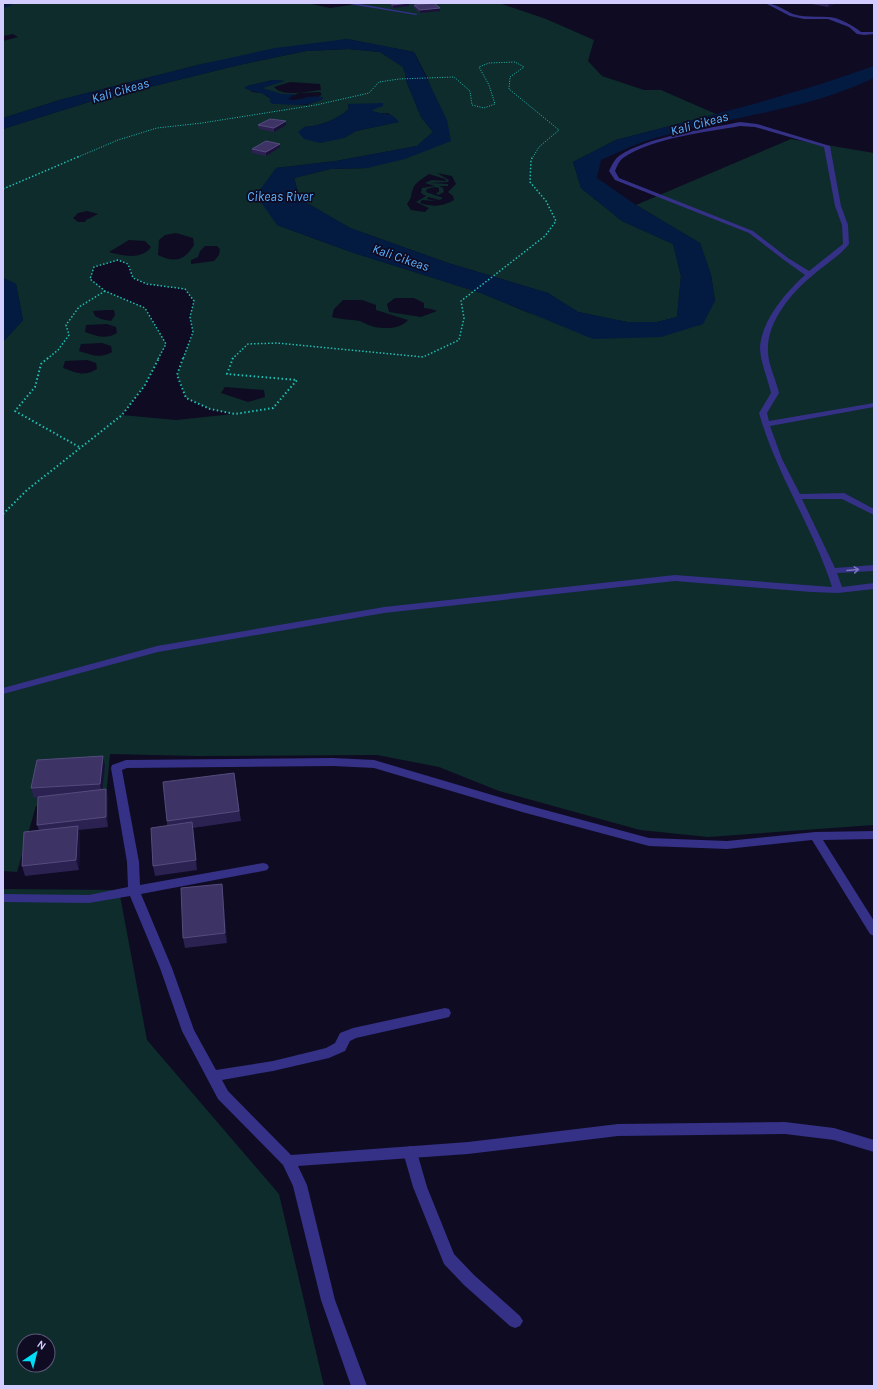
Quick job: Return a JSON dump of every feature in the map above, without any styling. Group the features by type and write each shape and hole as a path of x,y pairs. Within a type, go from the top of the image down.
{"street":[{"path":"345,3 416,14"},
{"path":"767,3 792,15 804,18 829,18 851,26 859,33 874,33"},
{"path":"810,274 786,260 751,232 617,179 612,171 616,162 624,155 654,143 740,124 755,125 827,146 838,206 845,225 846,244 833,258 810,274 792,292 769,325 764,348 775,393 763,414 784,470 833,571 838,590"},
{"path":"766,424 874,405"},
{"path":"798,497 844,496 874,512"},
{"path":"833,571 874,568"},
{"path":"3,691 157,649 384,610 675,578 811,589 838,590 874,586"},
{"path":"359,1386 328,1300 300,1185 288,1161 223,1095 188,1031 166,968 134,891 133,862 116,768 126,764 334,762 374,764 522,808 649,842 727,845 815,836 874,835"},
{"path":"815,836 874,931"},
{"path":"3,898 89,899 263,867"},
{"path":"213,1076 273,1066 329,1053 340,1047 345,1037 353,1032 444,1013"},
{"path":"288,1161 468,1148 618,1130 785,1128 829,1133 874,1146"},
{"path":"410,1152 420,1187 449,1259 469,1280 515,1321"}],"path":[{"path":"3,189 118,140 157,128 202,123 316,105 369,93 379,82 399,79 454,77 470,91 472,105 484,108 495,104 494,94 479,67 489,64 515,62 524,67 510,77 509,89 560,130 539,147 531,160 530,182 546,201 556,221 545,236 461,301 464,318 459,340 423,357 277,343 248,344 233,357 227,374 297,380 273,408 235,414 210,409 186,398 177,375 193,332 190,317 194,301 185,289 147,284 133,278 128,264 118,260 94,267 90,279 105,291 145,308 166,344 145,385 122,415 27,490 3,514"},
{"path":"81,448 15,411 35,387 41,364 58,350 69,335 66,325 79,307 105,291"}],"green space":[{"path":"12,3 307,3 330,8 364,3 499,3 546,19 594,40 588,61 602,76 644,90 661,90 716,114 616,140 573,162 581,188 622,221 673,244 681,276 677,317 657,322 627,322 578,312 548,293 448,263 350,228 300,199 294,178 330,169 367,168 450,141 427,77 414,52 347,39 202,64 63,99 3,118 3,41 18,37 13,34 3,36 3,7","holes":["437,173 452,176 456,184 448,192 453,196 454,200 437,206 420,203 422,200 435,201 427,199 428,197 440,200 443,198 426,192 427,189 435,187 439,188 439,192 436,193 438,195 444,192 443,188 439,186 448,186 448,184 430,183 448,182 449,180","429,174 445,179 446,181 432,180 425,183 435,186 422,188 421,193 426,196 416,202 429,208 425,212 411,210 407,204 411,198 412,191 418,182"]},
{"path":"348,49 380,52 403,67 406,76 405,78 421,117 433,132 417,146 336,161 276,168 277,225 351,252 481,293 529,313 661,337 715,301 711,275 700,243 636,205 791,139 874,153 874,825 708,837 640,830 499,791 439,767 377,755 197,756 110,754 106,797 36,806 17,872 3,871 3,342 23,320 16,284 3,278 3,129 89,102 239,65 306,51","holes":["273,80 284,81 261,88 282,95 320,92 322,95 318,96 323,98 307,105 291,104 271,99 262,93 252,92 247,86","290,82 320,84 321,90 296,93 283,92 274,87","348,105 374,112 388,113 398,122 356,131 344,138 304,127 322,124 339,116 349,109","87,211 98,214 85,222 78,222 73,218 78,213","176,233 193,238 194,245 187,254 179,259 174,260 158,255 159,240 165,235","129,240 145,241 151,247 143,254 132,256 109,252","205,246 217,246 220,249 219,255 214,261 191,264 191,260 198,257 200,251","118,260 128,264 133,278 147,284 185,289 194,301 190,317 193,332 177,375 186,398 210,409 233,414 176,420 122,415 145,385 166,344 145,308 105,291 91,279 94,267","395,298 414,298 424,303 424,308 437,311 421,317 389,312 387,304","343,300 362,300 376,305 376,310 408,320 397,327 383,328 373,327 360,321 332,317 334,309","114,310 115,315 111,321 95,316 93,311","107,324 116,327 117,333 113,335 105,337 85,332 86,325","102,343 111,346 112,352 108,354 100,356 79,351 81,344","87,360 96,363 97,369 84,374 76,373 63,368 65,361","225,387 264,390 265,397 248,402 221,393"]},
{"path":"3,889 119,890 147,1040 279,1194 324,1386 3,1386"}],"water":[{"name":"Cikeas River","path":"347,39 414,52 447,120 451,141 405,159 367,168 330,169 294,178 300,199 350,228 448,263 548,293 578,312 627,322 657,322 677,317 681,276 673,244 622,221 581,188 573,162 616,140 754,104 874,66 874,78 846,90 818,99 789,107 701,126 643,142 601,160 597,178 636,205 700,243 711,275 715,301 703,324 661,337 593,339 481,293 351,252 277,225 256,195 276,168 336,161 417,146 433,132 421,117 405,78 406,76 403,67 380,52 348,49 306,51 239,65 89,102 3,129 3,118 63,99 202,64 275,48"},
{"path":"273,80 285,81 262,88 282,94 294,94 288,99 292,100 308,97 324,98 306,104 273,104 269,101 271,99 268,96 244,88"},
{"path":"383,103 383,106 372,110 389,114 399,122 356,131 344,138 320,143 304,139 298,132 304,127 322,124 334,119 349,109 348,104"},
{"path":"3,278 16,284 23,320 3,342"}],"building":[{"path":"390,3 409,3 393,5"},
{"path":"434,3 440,8 420,10 414,5"},
{"path":"270,119 286,121 274,128 258,125"},
{"path":"266,141 280,144 266,152 252,149"},
{"path":"103,756 100,784 31,788 37,760"},
{"path":"234,773 239,811 167,821 163,782"},
{"path":"106,789 106,817 37,825 38,797"},
{"path":"192,822 196,860 153,866 151,828"},
{"path":"78,826 76,860 22,866 24,832"},
{"path":"222,884 225,933 183,938 181,888"}],"waterway":[{"path":"3,7 12,3"}],"water label":[{"name":"Kali Cikeas","path":"120,90"},
{"name":"Kali Cikeas","path":"699,123"},
{"name":"Kali Cikeas","path":"401,257"}]}
